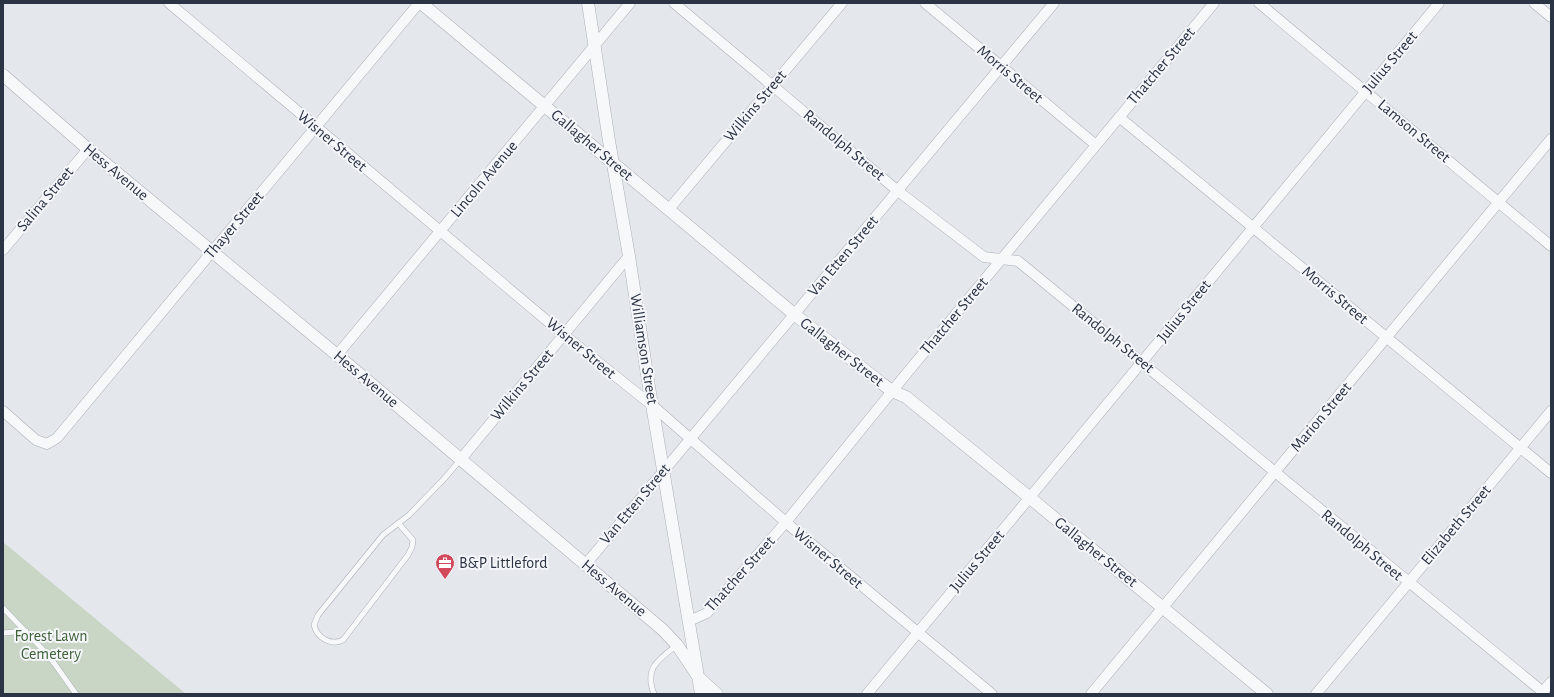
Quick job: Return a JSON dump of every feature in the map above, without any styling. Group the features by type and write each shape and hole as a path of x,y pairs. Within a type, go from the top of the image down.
{"street":[{"name":"Wisner Street","path":"170,3 564,335 653,406 786,522 992,694"},
{"name":"Thayer Street","path":"3,411 36,440 47,444 57,438 420,3"},
{"name":"Gallagher Street","path":"420,3 545,105 613,164 794,314 892,391 906,397 1267,694"},
{"name":"Williamson Street","path":"588,3 613,164 630,256 653,406 701,694"},
{"name":"Lincoln Avenue","path":"337,355 595,47 630,3"},
{"name":"Randolph Street","path":"674,3 898,191 984,257 1018,261 1542,693"},
{"name":"Wilkins Street","path":"668,210 842,3"},
{"name":"Morris Street","path":"925,3 1096,145"},
{"name":"Van Etten Street","path":"586,564 1054,3"},
{"name":"Thatcher Street","path":"689,621 707,613 786,522 892,391 1214,3"},
{"name":"Lamson Street","path":"1258,3 1366,91 1551,246"},
{"name":"Julius Street","path":"867,694 1439,3"},
{"path":"1534,3 1551,17"},
{"name":"Hess Avenue","path":"3,75 88,149 337,355 663,630 677,645 699,678 717,694"},
{"name":"Morris Street","path":"1119,117 1551,473"},
{"name":"Marion Street","path":"1091,694 1551,139"},
{"name":"Salina Street","path":"3,250 88,149"},
{"name":"Wilkins Street","path":"461,459 630,256"},
{"name":"Elizabeth Street","path":"1316,694 1551,411"},
{"path":"1542,693 1551,682"}],"lane":[{"path":"398,523 413,540 412,547 408,555 343,640 331,642 322,637 316,632 314,625 318,615 383,535 398,523 409,515 461,459"},
{"path":"3,608 49,656 76,694"},
{"path":"3,634 26,631"},
{"path":"654,694 650,683 652,669 655,663 677,645"}],"green space":[{"name":"Forest Lawn Cemetery","path":"3,542 186,694 3,694"}],"place":[{"name":"B&P Littleford","path":"445,580"}]}
